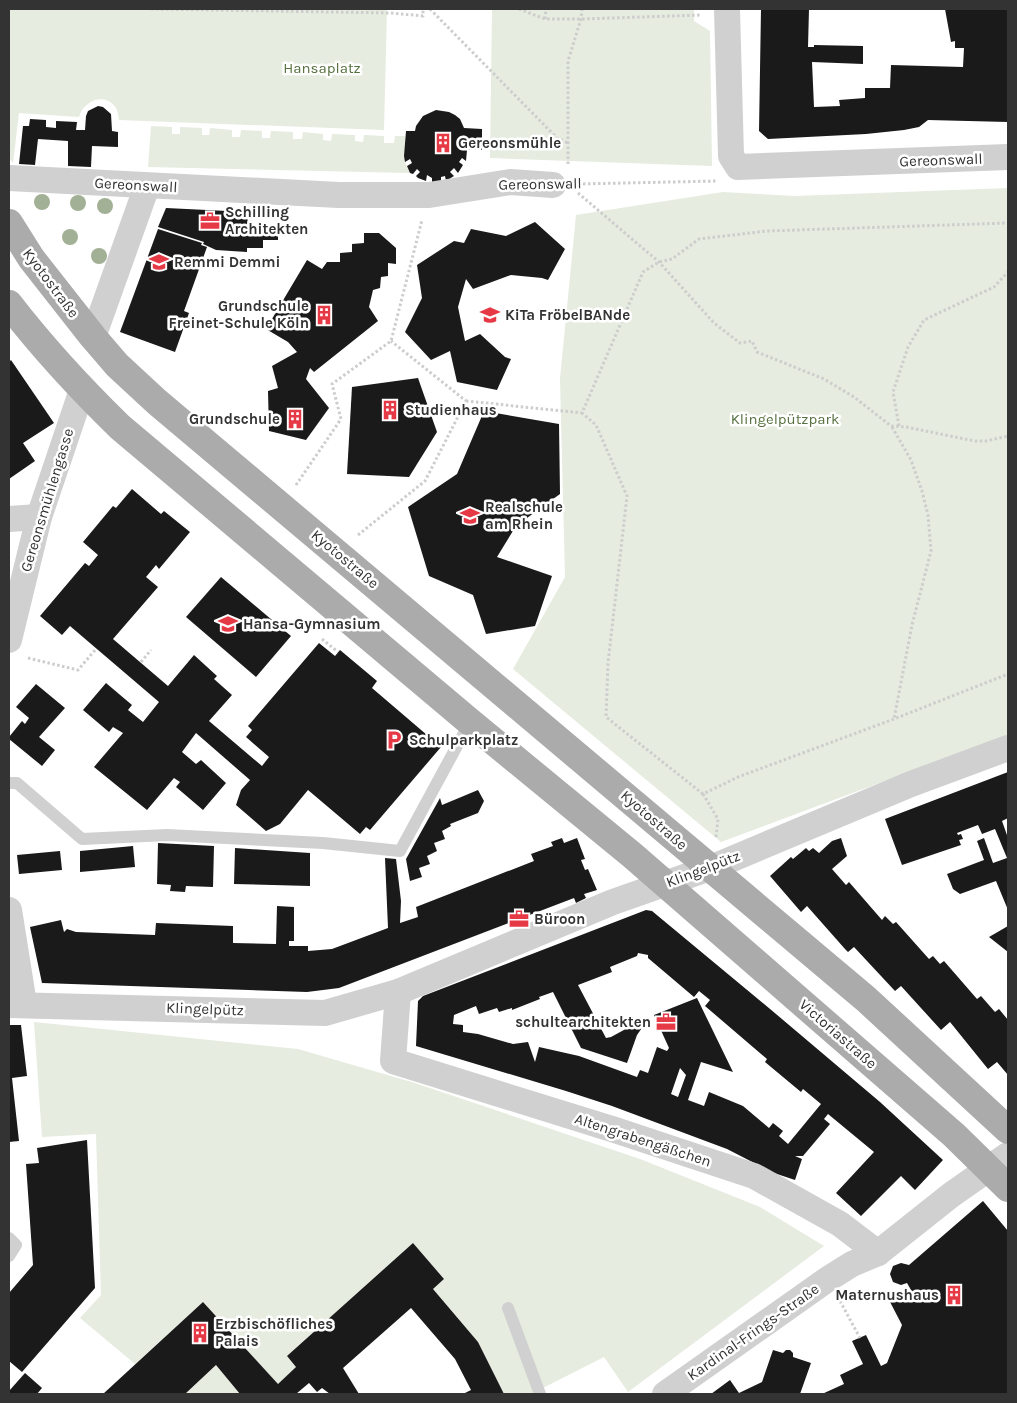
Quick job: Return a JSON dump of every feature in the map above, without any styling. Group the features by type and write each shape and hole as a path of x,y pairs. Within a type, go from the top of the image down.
{"main road":[{"name":"Kyotostraße","path":"9,223 31,258 93,338 117,365 157,402 711,868"},
{"path":"9,304 38,342 82,390 120,427 470,722 632,855 664,884"},
{"path":"711,868 866,999 1008,1130"},
{"name":"Victoriastraße","path":"664,884 954,1136 998,1162 1008,1188"}],"street":[{"path":"727,12 731,156 738,167"},
{"name":"Gereonswall","path":"738,167 1008,157"},
{"name":"Gereonswall","path":"9,178 339,195 429,195 510,182 561,185"},
{"path":"93,338 147,186"},
{"name":"Gereonsmühlengasse","path":"9,640 39,517 82,390"},
{"path":"9,519 39,517"},
{"name":"Klingelpütz","path":"16,1004 325,1012 398,992 613,902 711,868 911,784 1008,748"},
{"path":"9,910 16,1004"},
{"name":"Altengrabengäßchen","path":"398,992 393,1061 754,1176 840,1224 878,1253"},
{"name":"Kardinal-Frings-Straße","path":"665,1394 828,1279 852,1264 878,1253 951,1195 998,1162"}],"lane":[{"path":"9,783 17,783 82,839 167,835 323,843 400,851 470,722"},
{"path":"9,1238 16,1245 9,1256"},
{"path":"508,1308 540,1394"}],"path":[{"path":"151,9 423,16 423,9"},
{"path":"430,9 557,138 568,143"},
{"path":"519,9 545,19 727,12"},
{"path":"545,19 546,9"},
{"path":"582,9 582,19 568,61 568,143 561,185 659,262 714,324 740,343 752,340 757,352 824,380 854,397 891,426 911,460 928,515 931,551 912,625 894,719"},
{"name":"Gereonswall","path":"561,185 720,180 738,167"},
{"path":"282,506 340,419 332,384 391,341 429,195"},
{"path":"582,413 642,272 659,262 672,259 699,240 767,231 1008,223"},
{"path":"900,426 893,392 908,347 924,320 994,287 1008,272"},
{"path":"391,341 466,401 582,413 596,425 627,496 608,663 606,717 703,794 718,819 711,868"},
{"path":"336,552 425,481 466,401"},
{"path":"891,426 900,426 975,441 986,441 1008,436"},
{"path":"322,639 338,652"},
{"path":"49,663 78,670 96,649"},
{"path":"141,662 151,650"},
{"path":"703,794 738,777 1008,674"},
{"path":"843,1307 860,1338"}],"green space":[{"name":"Hansaplatz","path":"9,9 387,9 384,130 119,120 116,108 106,100 101,99 85,106 79,117 19,113 13,163 9,158"},
{"path":"492,9 694,9 694,21 710,31 712,166 490,158"},
{"path":"151,126 172,127 172,134 180,134 180,127 202,128 202,135 209,135 210,128 232,130 232,137 240,137 241,130 262,131 262,138 270,138 271,131 293,132 293,139 302,139 303,132 323,134 323,140 331,141 332,134 355,135 355,141 363,142 364,135 384,136 384,143 394,143 395,136 405,136 405,162 410,173 148,167"},
{"name":"Klingelpützpark","path":"1008,188 1008,735 721,842 513,669 565,577 560,379 576,215 723,192 795,196"},
{"path":"34,1022 298,1049 415,1083 640,1159 760,1207 824,1246 628,1392 604,1357 531,1394 504,1394 478,1342 433,1289 444,1279 413,1243 287,1356 296,1367 278,1384 203,1302 135,1364 80,1318 101,1295 96,1134 42,1137"},
{"path":"216,1365 240,1394 185,1394"}],"building":[{"path":"761,9 809,9 808,47 814,47 814,45 863,46 863,64 812,62 814,107 840,106 839,100 865,98 865,88 890,88 891,65 963,67 964,48 955,48 955,41 951,42 945,9 1008,9 1008,122 928,120 919,127 904,130 768,139 759,131"},
{"path":"98,106 103,107 111,114 112,131 118,132 118,147 92,146 91,167 68,166 68,141 38,139 35,165 19,164 23,126 29,126 30,119 46,120 46,127 56,128 56,121 77,122 76,130 85,130 88,111"},
{"name":"Gereonsmühle","path":"436,110 455,115 460,119 464,128 482,129 482,150 467,150 466,161 462,158 459,162 463,165 458,173 454,168 450,172 454,176 446,181 445,176 441,177 441,182 432,182 432,178 427,175 426,181 418,178 416,176 420,172 417,169 413,174 410,173 407,166 412,163 410,159 405,162 404,156 406,131 415,131 423,116"},
{"path":"166,208 248,212 247,229 278,230 278,240 263,240 263,248 247,248 247,252 216,250 203,244 204,242 158,227"},
{"path":"535,222 565,249 548,280 511,275 473,289 466,279 458,307 465,341 480,334 505,357 511,359 497,390 457,382 450,351 431,360 405,332 422,298 417,265 454,241 464,243 471,229 506,236"},
{"path":"158,229 202,243 201,245 207,247 184,311 189,313 175,352 120,332"},
{"path":"364,233 379,233 396,248 396,264 388,263 388,276 381,277 380,288 373,290 369,307 378,321 314,372 310,368 306,379 329,408 306,440 269,431 268,391 278,388 272,366 297,352 288,342 266,329 307,260 322,269 327,262 340,262 340,253 352,252 352,244 364,243"},
{"path":"9,358 54,423 23,443 35,461 9,479"},
{"name":"Studienhaus","path":"418,378 437,432 409,477 347,474 352,387"},
{"name":"Realschule am Rhein","path":"484,411 559,424 560,494 516,526 497,557 552,576 535,626 486,634 473,595 429,576 408,507 457,474"},
{"path":"132,489 161,514 164,511 190,532 159,569 156,565 146,577 158,587 113,639 168,686 194,655 217,676 214,679 232,695 209,721 262,766 269,757 246,737 252,730 248,726 319,643 335,656 340,650 377,681 372,688 441,747 370,830 366,827 360,834 308,790 280,824 266,831 236,805 241,790 250,780 196,733 182,752 196,764 201,760 226,783 203,810 176,787 180,782 174,778 147,810 94,767 123,733 113,727 109,732 83,710 106,683 132,705 128,710 143,722 159,702 70,626 62,635 40,616 85,563 89,566 98,555 83,542 113,506 116,508"},
{"path":"221,577 291,636 256,677 186,617"},
{"path":"36,684 65,708 39,737 55,750 42,766 9,739 22,721 25,724 29,718 16,707"},
{"path":"1008,772 1008,818 1002,821 1008,838 1008,910 996,881 960,894 953,889 947,874 984,860 977,841 984,838 993,863 1007,858 995,829 982,834 978,825 957,833 958,835 961,834 963,839 959,840 961,845 902,865 885,819"},
{"path":"478,790 484,801 478,813 450,824 451,826 442,831 445,839 434,843 437,851 427,856 430,864 419,868 422,877 410,881 406,859 440,798 442,805"},
{"path":"562,838 564,843 577,838 585,859 581,860 585,870 588,869 597,890 584,894 586,898 576,903 574,898 339,988 307,992 42,983 30,927 61,920 64,932 67,929 76,932 155,935 156,923 233,926 233,943 276,944 277,906 294,907 294,941 289,941 289,946 308,946 308,951 332,949 388,928 385,858 396,859 401,901 400,923 418,917 416,907 534,861 531,854 553,846 551,842"},
{"path":"841,838 847,856 832,869 846,885 849,882 882,920 885,916 893,924 896,922 929,959 933,956 940,964 944,961 977,999 981,996 995,1012 999,1009 1008,1020 1008,1075 997,1062 988,1069 950,1022 941,1030 901,986 895,991 854,947 848,952 807,906 801,912 770,876 791,857 793,859 806,848 809,851 813,848 819,853 832,841"},
{"path":"158,843 214,846 213,887 186,886 185,892 170,891 171,885 157,884"},
{"path":"133,846 135,867 80,872 80,851"},
{"path":"235,848 310,853 310,886 234,884"},
{"path":"60,851 62,870 19,874 17,855"},
{"path":"646,910 652,911 880,1102 943,1160 915,1190 901,1176 861,1216 836,1193 874,1152 828,1114 824,1119 830,1124 803,1156 795,1156 802,1159 795,1180 774,1173 727,1149 612,1106 416,1046 418,1001 423,996","holes":["638,953 648,955 648,958 694,997 699,991 710,1000 705,1006 767,1059 765,1062 801,1092 803,1089 821,1104 788,1144 779,1136 783,1131 773,1123 769,1128 743,1106 709,1092 704,1106 688,1100 701,1062 733,1072 697,998 654,1015 669,1048 667,1051 657,1047 648,1073 640,1070 637,1077 579,1056 539,1047 535,1062 528,1042 513,1044 478,1034 463,1032 463,1025 453,1024 454,1015 476,1006 479,1014 497,1008 499,1012 512,1008 512,1010 553,992 581,1048 627,1063 637,1035 646,1022 644,1019 606,1038 578,985 612,972 610,967 637,956","680,1068 686,1075 678,1097 671,1094"]},
{"path":"1008,926 1008,952 989,937"},
{"path":"9,1025 21,1025 27,1076 12,1078 19,1141 9,1142"},
{"path":"87,1140 95,1288 22,1372 9,1361 9,1293 33,1265 26,1164 39,1163 37,1148"},
{"name":"Maternushaus","path":"983,1201 1008,1231 1008,1394 822,1394 844,1384 840,1375 863,1364 852,1341 866,1335 881,1366 887,1363 902,1325 889,1300 911,1290 907,1283 901,1285 893,1282 890,1274 893,1266 901,1263 909,1265"},
{"path":"413,1243 444,1279 433,1289 478,1342 504,1394 463,1394 471,1390 455,1359 411,1308 343,1368 359,1394 330,1394 322,1388 317,1392 309,1383 296,1394 240,1394 216,1365 185,1394 103,1394 203,1302 278,1384 296,1367 287,1356"},
{"path":"773,1350 783,1353 786,1350 790,1350 793,1353 793,1357 811,1363 800,1394 711,1394 730,1380 739,1393 762,1382"},
{"path":"25,1373 42,1388 37,1394 9,1394 9,1391"}],"place":[{"name":"Gereonsmühle","path":"443,143"},
{"name":"Schilling Architekten","path":"210,221"},
{"name":"Remmi Demmi","path":"159,262"},
{"name":"Grundschule Freinet-Schule Köln","path":"324,315"},
{"name":"KiTa FröbelBANde","path":"490,315"},
{"name":"Studienhaus","path":"390,410"},
{"name":"Grundschule","path":"295,419"},
{"name":"Realschule am Rhein","path":"470,516"},
{"name":"Hansa-Gymnasium","path":"228,624"},
{"name":"Schulparkplatz","path":"394,740"},
{"name":"Büroon","path":"519,919"},
{"name":"schultearchitekten","path":"666,1022"},
{"name":"Maternushaus","path":"954,1295"},
{"name":"Erzbischöfliches Palais","path":"200,1333"}]}
